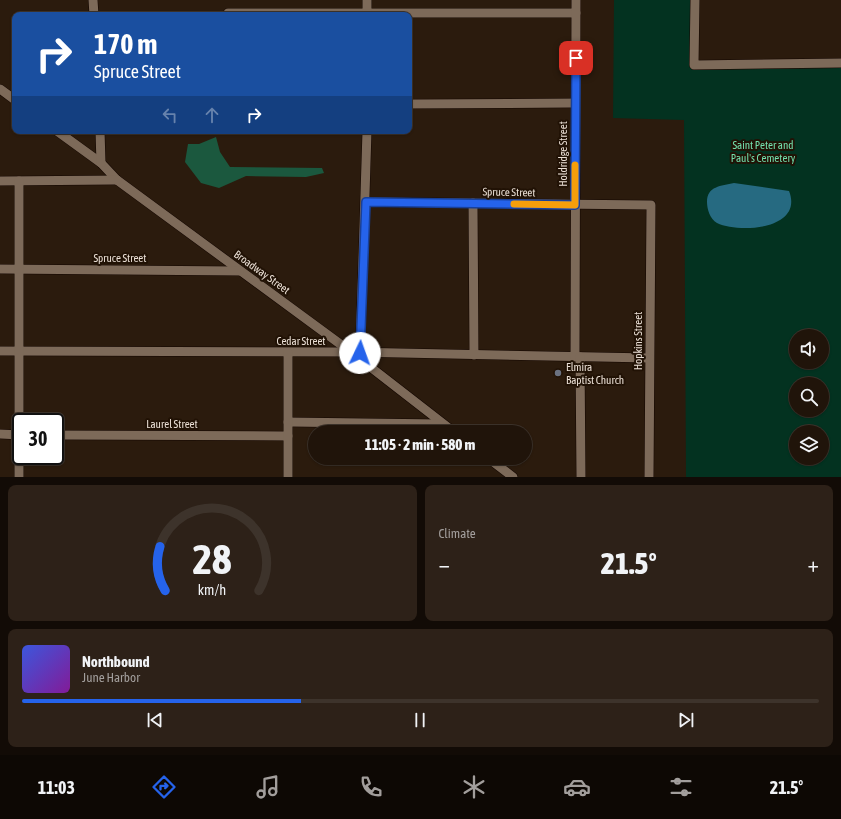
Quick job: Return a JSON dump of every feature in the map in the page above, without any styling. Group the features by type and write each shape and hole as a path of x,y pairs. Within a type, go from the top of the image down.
{"street":[{"path":"93,0 94,12"},
{"path":"367,0 367,12"},
{"name":"Holdridge Street","path":"576,0 575,205 580,477"},
{"path":"695,0 694,65 841,63"},
{"path":"412,14 576,13"},
{"path":"2,92 12,98"},
{"path":"412,104 575,103"},
{"name":"Broadway Street","path":"61,134 101,163 118,180 239,271 351,352 442,424"},
{"path":"100,134 101,163"},
{"path":"360,353 366,202 367,134"},
{"path":"0,181 118,180"},
{"path":"19,181 18,269 20,413"},
{"name":"Spruce Street","path":"366,202 651,205"},
{"path":"473,203 474,356"},
{"name":"Hopkins Street","path":"649,477 651,205"},
{"name":"Spruce Street","path":"0,269 239,271"},
{"name":"Cedar Street","path":"0,351 351,352 474,356 649,358"},
{"path":"288,353 288,477"},
{"path":"288,422 442,424"},
{"path":"0,434 12,435"},
{"name":"Laurel Street","path":"64,435 288,436"},
{"path":"19,465 19,477"},
{"path":"497,465 513,477"}],"green space":[{"name":"Saint Peter and Paul's Cemetery","path":"614,0 690,0 692,70 841,68 841,477 686,477 684,120 613,118"},
{"path":"216,137 220,152 230,167 322,168 324,173 306,177 246,176 219,188 201,183 185,162 188,144 199,144"}],"water":[{"path":"734,183 789,191 791,204 787,214 779,221 754,228 740,228 717,223 712,219 708,211 707,202 709,193 720,186"}],"slow traffic":[{"path":"514,204 575,205 575,165"}],"place":[{"name":"Elmira Baptist Church","path":"558,373"}],"route":[{"path":"360,353 366,202 575,205 576,58"}]}
